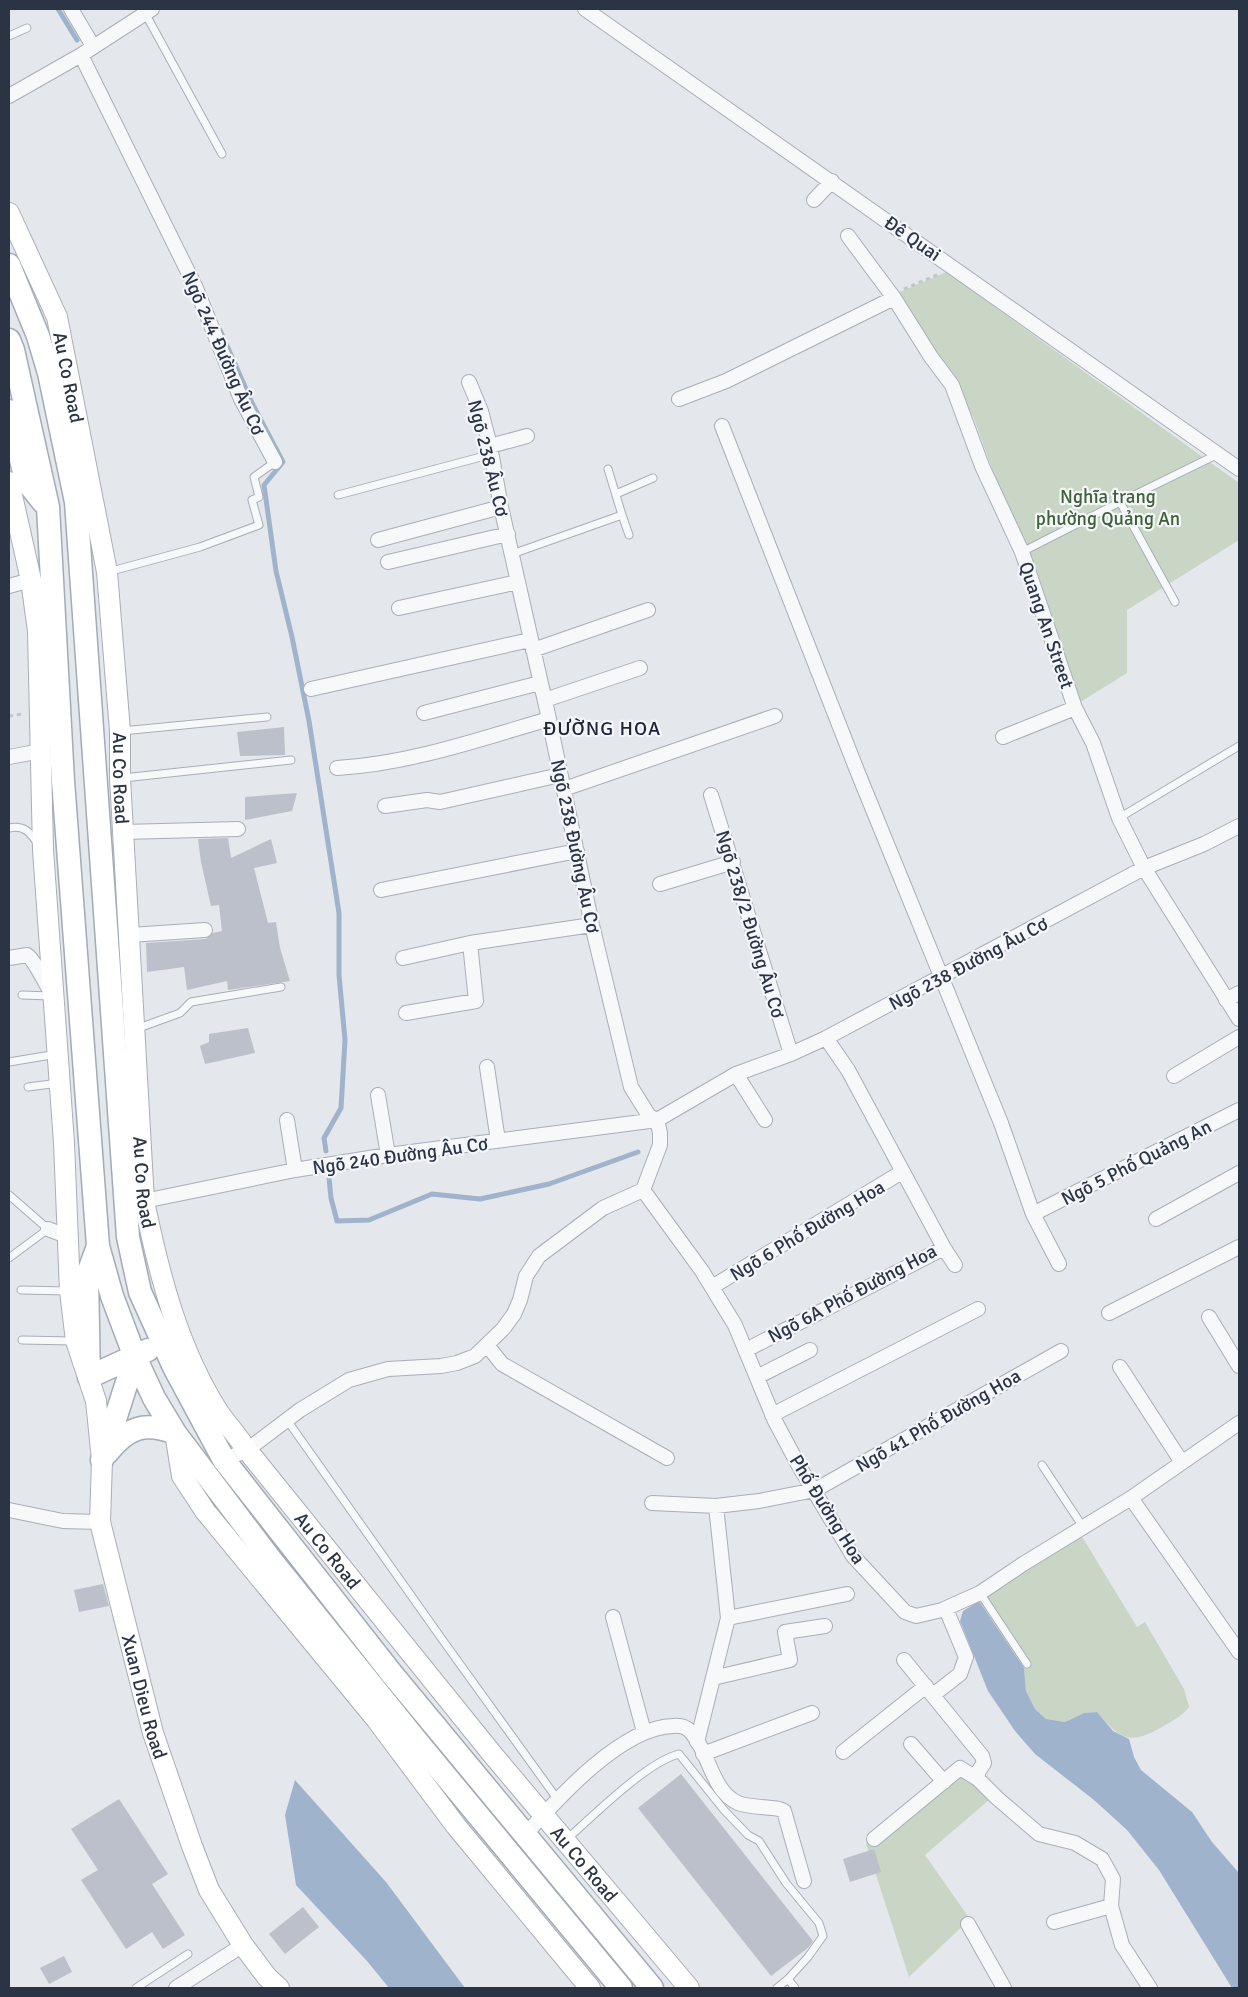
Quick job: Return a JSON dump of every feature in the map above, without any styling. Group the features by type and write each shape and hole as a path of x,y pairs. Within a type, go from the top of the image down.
{"main road":[{"name":"Au Co Road","path":"9,265 38,336 49,373 73,486 80,543 128,1237 140,1292 162,1343 224,1460 433,1724 652,1988"},
{"path":"9,340 13,350 48,507 63,781 98,1246 112,1296 135,1358 154,1398 174,1433 271,1560 415,1739 621,1988"},
{"path":"9,410 25,476 31,487 48,507"},
{"path":"63,781 96,779"},
{"path":"98,1246 87,1276 89,1377 135,1358 162,1343"},
{"path":"102,1460 135,1358"},
{"path":"102,1460 128,1432 152,1427 174,1433"},
{"path":"415,1739 433,1724"}],"street":[{"path":"71,9 93,46"},
{"name":"Đê Quai","path":"585,9 832,180 1239,469"},
{"path":"9,96 81,55 149,11"},
{"name":"Ngõ 244 Đường Âu Cơ","path":"81,55 195,286 241,399 275,462"},
{"path":"814,200 832,180"},
{"name":"Au Co Road","path":"9,213 58,317 107,572 120,731 120,778 136,1029 144,1201 156,1260 173,1316 197,1372 219,1412 247,1450 543,1815 689,1988"},
{"name":"Quang An Street","path":"848,236 894,298 931,357 952,385 982,466 1022,552 1075,708 1093,743 1119,818 1144,868 1239,1019"},
{"path":"679,400 726,381 894,298"},
{"name":"Ngõ 238 Âu Cơ","path":"469,382 481,411 508,534"},
{"path":"722,426 854,764 940,978 1001,1123 1033,1214 1059,1264"},
{"path":"491,450 527,436"},
{"path":"10,493 31,580 38,631 43,850 69,1237 70,1291 76,1341 89,1377"},
{"path":"378,540 501,507"},
{"path":"388,562 508,534"},
{"name":"Ngõ 238 Đường Âu Cơ","path":"508,534 592,924 631,1087 649,1116 657,1120 736,1074 791,1054 826,1038 1144,868 1204,844 1239,826"},
{"path":"9,586 31,580"},
{"path":"399,608 518,582"},
{"path":"311,689 532,645 648,610"},
{"path":"545,700 640,668"},
{"path":"424,712 540,683"},
{"path":"1003,737 1075,708"},
{"path":"564,790 775,716"},
{"path":"337,768 368,766 480,740 549,719"},
{"path":"9,757 41,751"},
{"path":"385,806 427,800 440,802 560,774"},
{"name":"Ngõ 238/2 Đường Âu Cơ","path":"711,795 791,1054"},
{"path":"123,832 238,829"},
{"path":"381,890 577,851"},
{"path":"660,884 733,862"},
{"path":"403,958 470,943 592,924"},
{"path":"130,935 205,930"},
{"path":"406,1013 476,1002 470,943"},
{"path":"9,958 27,955 32,958 40,975 54,996"},
{"path":"1226,1000 1239,993"},
{"path":"1174,1076 1239,1037"},
{"name":"Ngõ 6A Phố Đường Hoa","path":"746,1350 944,1248 848,1070 826,1038"},
{"path":"487,1067 498,1141"},
{"path":"736,1074 765,1120"},
{"path":"378,1095 388,1155"},
{"name":"Ngõ 5 Phố Quảng An","path":"1033,1214 1239,1110"},
{"path":"287,1120 295,1170"},
{"path":"224,1460 247,1450 287,1420 349,1380 388,1369 441,1366 457,1363 475,1356 503,1329 514,1314 520,1300 526,1276 538,1256 603,1208 643,1190 660,1145 657,1120"},
{"name":"Ngõ 240 Đường Âu Cơ","path":"144,1201 295,1170 388,1155 657,1120"},
{"name":"Ngõ 6 Phố Đường Hoa","path":"712,1287 902,1172"},
{"path":"1156,1219 1239,1173"},
{"name":"Phố Đường Hoa","path":"643,1190 712,1287 735,1325 772,1415 799,1466 853,1556 905,1612 916,1616 946,1609 980,1593 1023,1564 1131,1498 1181,1461 1239,1423"},
{"path":"48,1229 69,1237"},
{"path":"1108,1313 1239,1247"},
{"path":"944,1248 955,1265"},
{"path":"772,1415 978,1309"},
{"path":"1209,1317 1239,1366"},
{"path":"487,1345 502,1364 667,1458"},
{"path":"757,1377 810,1350"},
{"name":"Ngõ 41 Phố Đường Hoa","path":"652,1503 716,1506 759,1501 815,1490 1061,1350"},
{"path":"1120,1367 1181,1461"},
{"name":"Xuan Dieu Road","path":"89,1377 96,1401 102,1460 100,1522 157,1746 209,1890 243,1945 279,1988"},
{"path":"174,1433 182,1476 205,1511 376,1719 456,1826 590,1988"},
{"path":"1131,1498 1239,1652"},
{"path":"700,1748 713,1678 728,1618 716,1506"},
{"path":"9,1510 62,1520 100,1522"},
{"path":"728,1618 847,1594"},
{"path":"843,1752 929,1691 960,1674 966,1657 946,1609"},
{"path":"614,1617 644,1732"},
{"path":"713,1678 790,1660 785,1632 825,1626"},
{"path":"904,1660 982,1756 984,1763 978,1772 978,1779"},
{"path":"700,1748 812,1712"},
{"path":"526,1834 558,1800 611,1752 644,1732 660,1726 682,1725 691,1732 727,1795 738,1804 784,1811 804,1881"},
{"path":"911,1744 944,1782"},
{"path":"874,1838 960,1768 978,1779 996,1798 1040,1834 1075,1843 1102,1859 1113,1879 1111,1906 1122,1946 1150,1988"},
{"path":"1054,1922 1111,1906"},
{"path":"968,1924 1004,1988"},
{"path":"176,1988 243,1945"}],"lane":[{"path":"149,11 222,154"},
{"path":"9,36 28,28"},
{"path":"338,495 491,450"},
{"path":"1022,552 1218,454"},
{"name":"Ngõ 244 Đường Âu Cơ","path":"107,572 200,547 260,525 252,500 259,497 254,478 275,462"},
{"path":"608,469 629,535"},
{"path":"616,494 653,478"},
{"path":"1120,502 1175,602"},
{"path":"512,554 622,515"},
{"path":"120,731 267,717"},
{"path":"1119,818 1239,746"},
{"path":"120,778 291,760"},
{"path":"9,828 20,826 30,832 43,850"},
{"path":"136,1029 180,1014 192,1002 281,987"},
{"path":"22,995 54,996"},
{"path":"9,1062 57,1054"},
{"path":"28,1087 59,1083"},
{"path":"9,1195 48,1229 9,1258"},
{"path":"21,1290 70,1291"},
{"path":"22,1340 76,1341"},
{"path":"287,1420 558,1800"},
{"path":"1042,1465 1083,1527"},
{"path":"980,1593 1027,1664"},
{"path":"565,1840 629,1785 667,1757 679,1754 724,1810 748,1835 759,1841 786,1884 819,1923 823,1936 808,1957 777,1988"},
{"path":"136,1988 188,1954"},
{"path":"788,1979 795,1988"}],"path":[{"path":"894,298 895,293 954,268"}],"green space":[{"name":"Nghĩa trang phường Quảng An","path":"946,272 1239,483 1239,540 1127,610 1127,673 1077,704 974,419 959,390 895,294"},
{"path":"1081,1535 1137,1627 1145,1622 1184,1689 1189,1707 1176,1718 1151,1733 1133,1738 1126,1737 1112,1728 1097,1712 1084,1713 1065,1722 1046,1719 1035,1709 1026,1691 1024,1668 979,1601"},
{"path":"956,1767 989,1800 925,1855 970,1919 909,1977 866,1844"}],"water":[{"path":"979,1601 1024,1668 1026,1691 1035,1709 1046,1719 1065,1722 1084,1713 1097,1712 1113,1731 1129,1739 1134,1757 1141,1770 1192,1812 1212,1842 1239,1873 1239,1988 1232,1988 1159,1870 1127,1830 1094,1800 1035,1754 1015,1731 988,1691 960,1621 963,1611"},
{"path":"295,1780 386,1882 465,1988 389,1988 367,1961 296,1885 285,1815"}],"building":[{"path":"284,727 285,755 240,756 237,732"},
{"path":"297,793 292,811 245,820 245,797"},
{"path":"228,838 231,858 271,839 277,863 254,868 268,923 276,922 280,948 290,981 228,990 227,981 187,990 184,967 147,972 146,943 206,939 213,933 222,931 219,905 211,906 198,839"},
{"path":"248,1028 255,1053 205,1064 200,1046 209,1042 209,1034"},
{"path":"103,1584 109,1606 79,1612 74,1590"},
{"path":"681,1774 813,1941 809,1947 771,1976 638,1808"},
{"path":"119,1799 168,1874 152,1884 185,1935 163,1949 152,1932 126,1949 81,1880 98,1870 71,1829"},
{"path":"874,1849 881,1872 850,1882 843,1859"},
{"path":"303,1907 319,1927 285,1954 269,1934"},
{"path":"64,1956 72,1972 49,1984 40,1968"}],"waterway":[{"path":"58,9 77,40"},
{"path":"220,330 253,405 283,462 264,485 276,571 309,721 339,913 339,975 345,1040 341,1108 324,1138 326,1151"},
{"path":"329,1178 331,1198 337,1221 369,1220 432,1194 480,1199 549,1184 638,1152"}],"district":[{"name":"ĐƯỜNG HOA","path":"602,728"}]}
